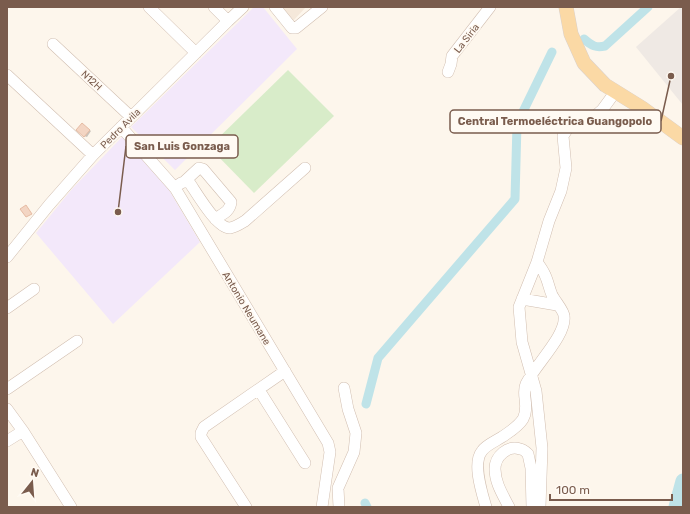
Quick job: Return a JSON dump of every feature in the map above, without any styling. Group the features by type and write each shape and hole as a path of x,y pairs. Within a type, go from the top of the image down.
{"main road":[{"path":"566,7 571,34 584,63 605,85 642,108 683,138"}],"street":[{"path":"149,7 196,53"},
{"path":"214,7 228,21"},
{"name":"Pedro Avila","path":"7,257 49,205 93,155 243,7"},
{"path":"275,7 292,28 296,28 322,7"},
{"name":"La Siria","path":"448,72 452,56 490,7"},
{"name":"N12H","path":"53,44 131,117"},
{"path":"7,75 93,155"},
{"path":"540,507 542,448 536,391 522,342 519,307 537,262 549,221 561,191 566,168 563,136 565,131 568,128 596,116 616,91"},
{"name":"Antonio Neumane","path":"121,127 175,188 328,443 330,452 322,507"},
{"path":"175,188 199,168 203,169 231,202 230,208 215,219"},
{"path":"185,181 189,182 215,219 221,225 229,228 237,226 245,221 305,168"},
{"path":"486,507 481,489 478,462 479,456 485,447 508,433 522,420 526,412 527,403 524,388 531,374 559,336 565,323 564,314 557,305 548,287 545,275 537,262"},
{"path":"7,308 34,289"},
{"path":"522,299 557,305"},
{"path":"7,389 77,341"},
{"path":"246,507 201,436 201,433 204,427 286,371"},
{"path":"339,507 338,488 354,452 356,433 348,409 344,388"},
{"path":"259,390 305,463"},
{"path":"7,409 23,431 71,507"},
{"path":"7,441 23,431"},
{"path":"509,507 499,487 495,469 497,460 507,449 512,448 521,449 528,454 531,468 532,507"}],"shaded area":[{"path":"254,7 263,7 297,49 175,170 131,127"},
{"path":"282,7 306,7 293,21"},
{"path":"681,7 683,7 683,105 636,47"},
{"path":"122,137 169,190 200,242 113,324 36,233 72,189"}],"green space":[{"path":"288,70 334,116 254,193 209,147"}],"building":[{"path":"82,123 90,130 84,137 76,130"},
{"path":"26,205 32,214 26,217 20,209"}],"waterway":[{"path":"584,39 594,46 605,46 648,7"},
{"path":"366,404 378,358 515,199 517,124 552,52"},
{"path":"676,507 683,481"},
{"path":"365,503 367,507"}],"place":[{"name":"Central Termoeléctrica Guangopolo","path":"671,76"},
{"name":"San Luis Gonzaga","path":"118,212"}]}
